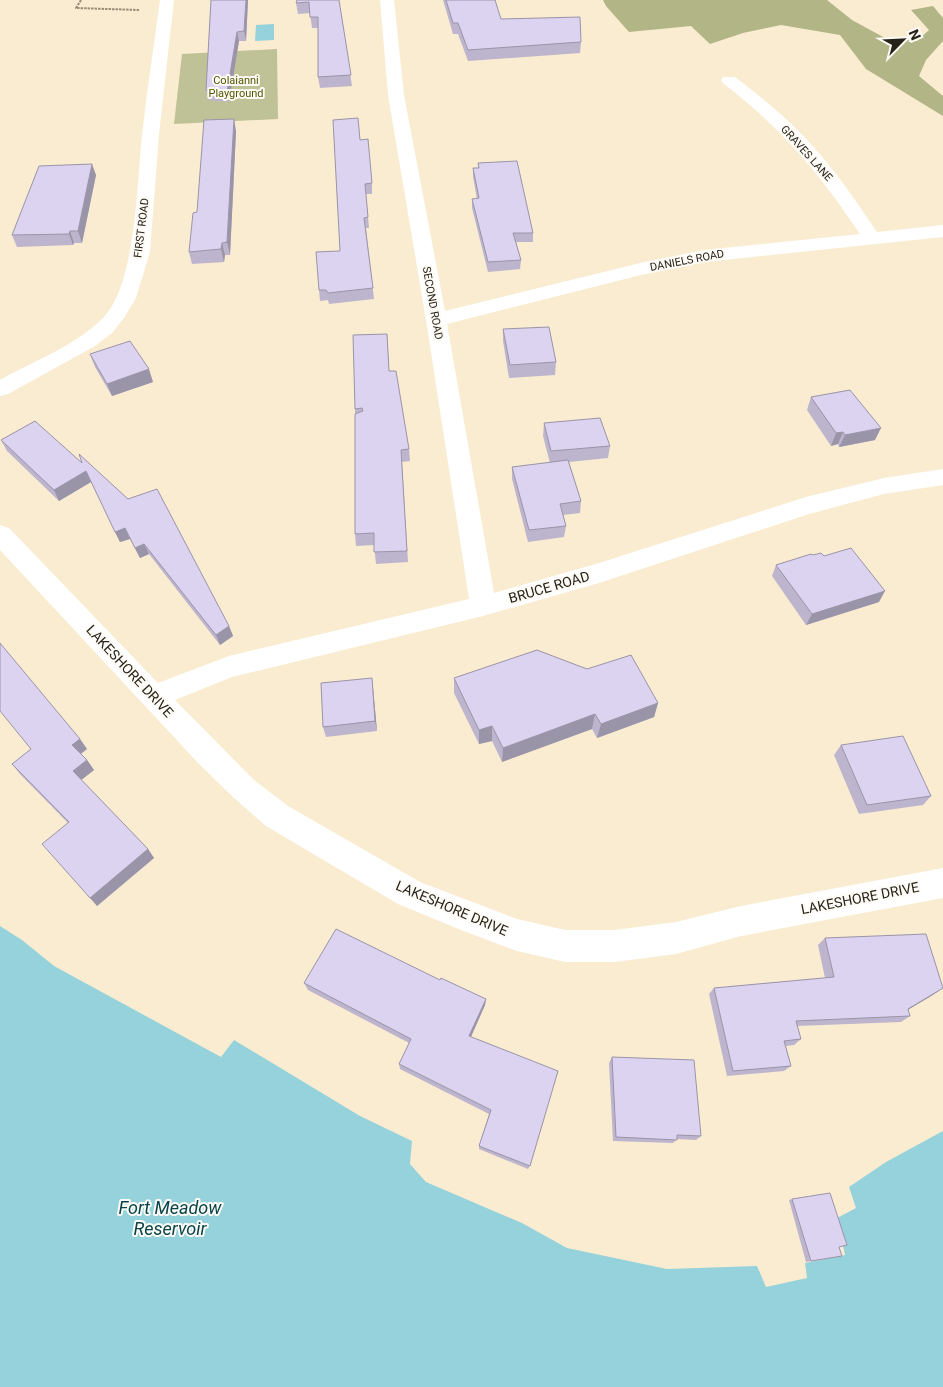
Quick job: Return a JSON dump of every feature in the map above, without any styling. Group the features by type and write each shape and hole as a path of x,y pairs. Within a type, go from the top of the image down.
{"street":[{"name":"SECOND ROAD","path":"387,0 396,95 436,320 483,606"},
{"name":"FIRST ROAD","path":"0,389 88,341 106,328 126,298 140,252 151,134 167,4"},
{"name":"GRAVES LANE","path":"730,80 771,114 813,156 845,198 871,237"},
{"name":"DANIELS ROAD","path":"436,320 675,261 735,251 943,231"},
{"name":"BRUCE ROAD","path":"154,696 229,667 483,606 600,573 806,506 884,486 943,477"},
{"name":"LAKESHORE DRIVE","path":"0,534 209,755 244,789 276,816 409,893 517,936 565,946 615,946 676,938 741,921 876,894 943,883"}],"path":[{"path":"81,0 76,8 133,10 167,4"}],"green space":[{"path":"603,0 827,0 852,20 885,38 917,41 929,30 911,10 933,6 943,18 943,41 926,60 919,76 943,96 943,116 866,69 840,35 781,25 743,33 710,44 691,26 629,32"},
{"name":"Colaianni Playground","path":"277,49 278,119 174,124 182,54"}],"water":[{"path":"274,24 274,40 255,41 256,25"},
{"name":"Fort Meadow Reservoir","path":"0,926 22,940 54,966 221,1057 234,1040 360,1116 412,1141 410,1164 426,1182 522,1223 567,1248 667,1269 757,1266 766,1287 807,1278 805,1263 845,1255 837,1218 856,1208 849,1187 886,1162 943,1131 943,1387 0,1387"}],"building":[{"path":"211,0 246,0 244,31 237,32 227,92 206,90"},
{"path":"297,0 339,0 351,75 318,77 318,17 310,17 309,2 296,3"},
{"path":"446,0 495,0 501,19 580,17 581,42 468,50 458,23 453,23"},
{"path":"358,118 360,140 368,139 372,183 365,184 368,217 364,218 373,288 328,293 326,290 319,290 316,252 340,251 333,120"},
{"path":"234,119 227,242 222,243 221,249 189,252 193,213 197,212 204,120"},
{"path":"517,161 533,233 513,233 521,260 488,262 472,199 479,198 473,168 479,168 478,163"},
{"path":"92,164 78,231 70,231 69,234 12,235 39,166"},
{"path":"549,327 556,362 510,365 503,329"},
{"path":"387,334 389,371 396,371 409,449 401,450 407,551 374,552 374,533 355,534 355,414 363,411 362,408 355,409 353,335"},
{"path":"130,341 149,369 107,384 90,354"},
{"path":"850,390 881,428 845,435 843,432 836,433 811,397"},
{"path":"600,418 610,446 551,451 544,423"},
{"path":"35,421 82,463 79,454 128,499 157,489 229,626 216,635 144,544 135,548 125,528 115,532 86,471 54,490 1,440"},
{"path":"568,460 581,501 560,504 566,526 529,530 512,467"},
{"path":"851,548 885,591 812,614 776,565 811,554 821,553 824,556"},
{"path":"0,643 80,739 72,745 87,760 73,771 148,849 90,898 42,844 69,822 12,764 31,749 0,711"},
{"path":"537,650 587,669 631,655 658,703 601,724 595,714 503,748 492,726 479,730 454,678"},
{"path":"372,678 375,721 323,727 321,683"},
{"path":"903,736 931,796 867,805 841,745"},
{"path":"336,929 440,980 441,978 486,999 469,1036 558,1071 530,1166 479,1146 491,1110 399,1064 411,1039 304,983"},
{"path":"926,934 943,988 908,1009 910,1016 796,1021 801,1039 784,1041 791,1066 733,1071 714,988 834,977 825,938"},
{"path":"612,1057 694,1060 701,1136 677,1135 677,1140 616,1137"},
{"path":"830,1193 847,1245 839,1247 842,1256 811,1261 792,1199"}]}
